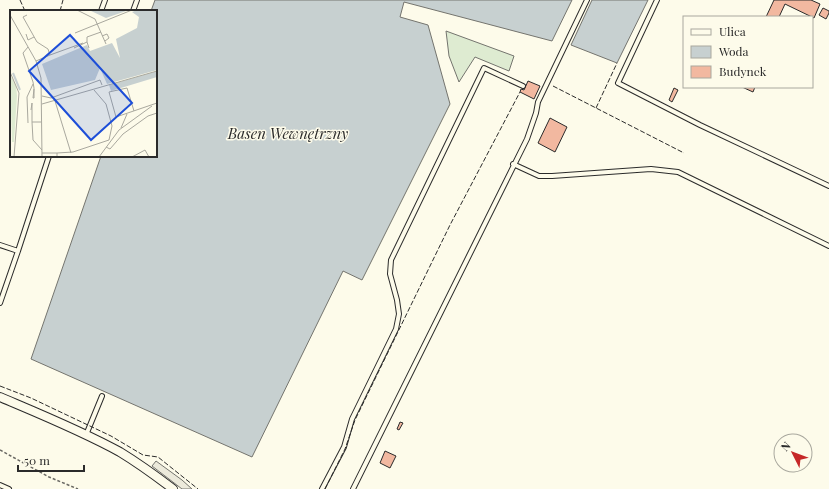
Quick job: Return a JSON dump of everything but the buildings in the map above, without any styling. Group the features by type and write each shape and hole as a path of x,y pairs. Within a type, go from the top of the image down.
{"street":[{"path":"0,397 86,435 120,453 173,489"}],"lane":[{"path":"100,10 105,0"},
{"path":"133,10 137,0"},
{"path":"352,489 527,138 536,113 538,102 587,0"},
{"path":"658,0 618,83 700,125 829,186"},
{"path":"322,489 344,447 352,419 396,329 399,314 390,274 391,260 484,68 523,86"},
{"path":"0,303 49,157"},
{"path":"514,164 539,176 651,169 678,172 829,246"},
{"path":"0,245 18,251"},
{"path":"86,435 102,396"},
{"path":"0,486 9,489"}],"path":[{"path":"0,450 49,478 78,489"}],"green space":[{"path":"446,31 514,56 509,71 475,57 459,82 449,56"}],"shaded area":[{"path":"156,461 192,489 182,489 152,466"}],"water":[{"name":"Basen Wewnętrzny","path":"155,0 572,0 552,41 404,2 400,17 428,25 450,104 362,280 343,271 252,457 31,359 101,157 157,157 157,10 151,10"},
{"path":"592,0 648,0 617,63 571,45"}],"fence":[{"path":"20,0 25,10"},
{"path":"60,10 63,0"},
{"path":"596,108 617,63"},
{"path":"553,86 684,153"},
{"path":"325,489 345,449 355,420 450,225 520,92"},
{"path":"0,386 31,398 111,436 143,455 158,457 198,489"}]}
